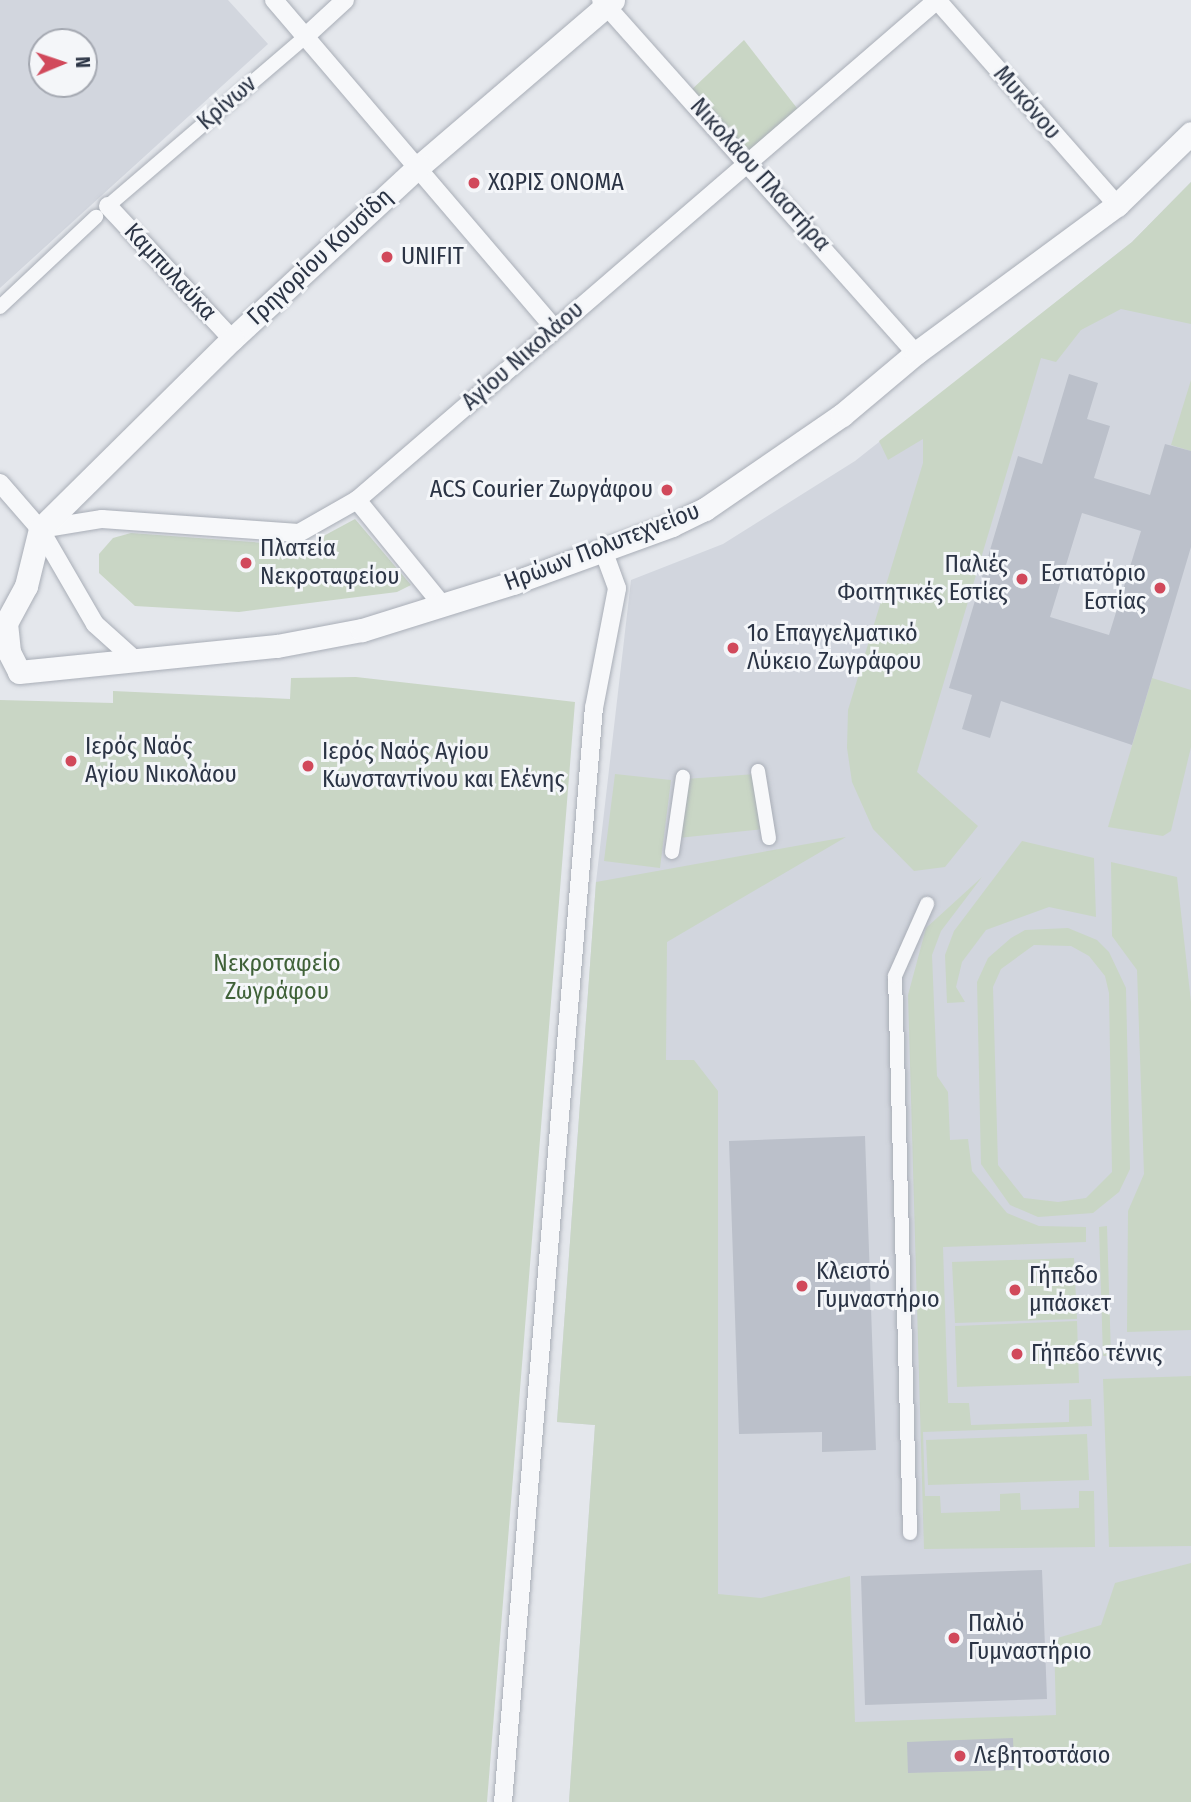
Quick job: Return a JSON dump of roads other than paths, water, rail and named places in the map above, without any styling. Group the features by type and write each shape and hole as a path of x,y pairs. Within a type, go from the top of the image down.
{"street":[{"path":"274,0 419,166 554,328"},
{"name":"Κρίνων","path":"0,307 102,212 345,0"},
{"name":"Αγίου Νικολάου","path":"40,529 102,519 299,533 357,500 937,0"},
{"name":"Μυκόνου","path":"937,0 1117,205"},
{"name":"Νικολάου Πλαστήρα","path":"606,2 916,353"},
{"name":"Γρηγορίου Κουσίδη","path":"40,529 232,339 419,166 606,2"},
{"name":"Ηρώων Πολυτεχνείου","path":"9,673 277,646 443,606 603,550 705,509 842,415 916,353 1117,205 1191,132"},
{"name":"Καμπυλαύκα","path":"102,212 232,339"},
{"path":"0,483 40,529 95,624 134,659"},
{"path":"357,500 443,606"},
{"path":"9,673 6,623 26,586 40,529"},
{"path":"503,1802 594,708 617,588 603,550"},
{"path":"758,772 769,838"},
{"path":"672,852 683,777"},
{"path":"910,1533 895,976 927,904"}],"place":[{"name":"ΧΩΡΙΣ ΟΝΟΜΑ","path":"474,183"},
{"name":"UNIFIT","path":"387,257"},
{"name":"ACS Courier Ζωργάφου","path":"667,490"},
{"name":"Πλατεία Νεκροταφείου","path":"246,563"},
{"name":"Παλιές Φοιτητικές Εστίες","path":"1022,579"},
{"name":"Εστιατόριο Εστίας","path":"1160,588"},
{"name":"1ο Επαγγελματικό Λύκειο Ζωγράφου","path":"733,648"},
{"name":"Ιερός Ναός Αγίου Νικολάου","path":"71,761"},
{"name":"Ιερός Ναός Αγίου Κωνσταντίνου και Ελένης","path":"308,766"},
{"name":"Κλειστό Γυμναστήριο","path":"802,1286"},
{"name":"Γήπεδο μπάσκετ","path":"1015,1290"},
{"name":"Γήπεδο τέννις","path":"1017,1354"},
{"name":"Παλιό Γυμναστήριο","path":"954,1638"},
{"name":"Λεβητοστάσιο","path":"960,1756"}],"park label":[{"name":"Νεκροταφείο Ζωγράφου","path":"277,978"}]}
